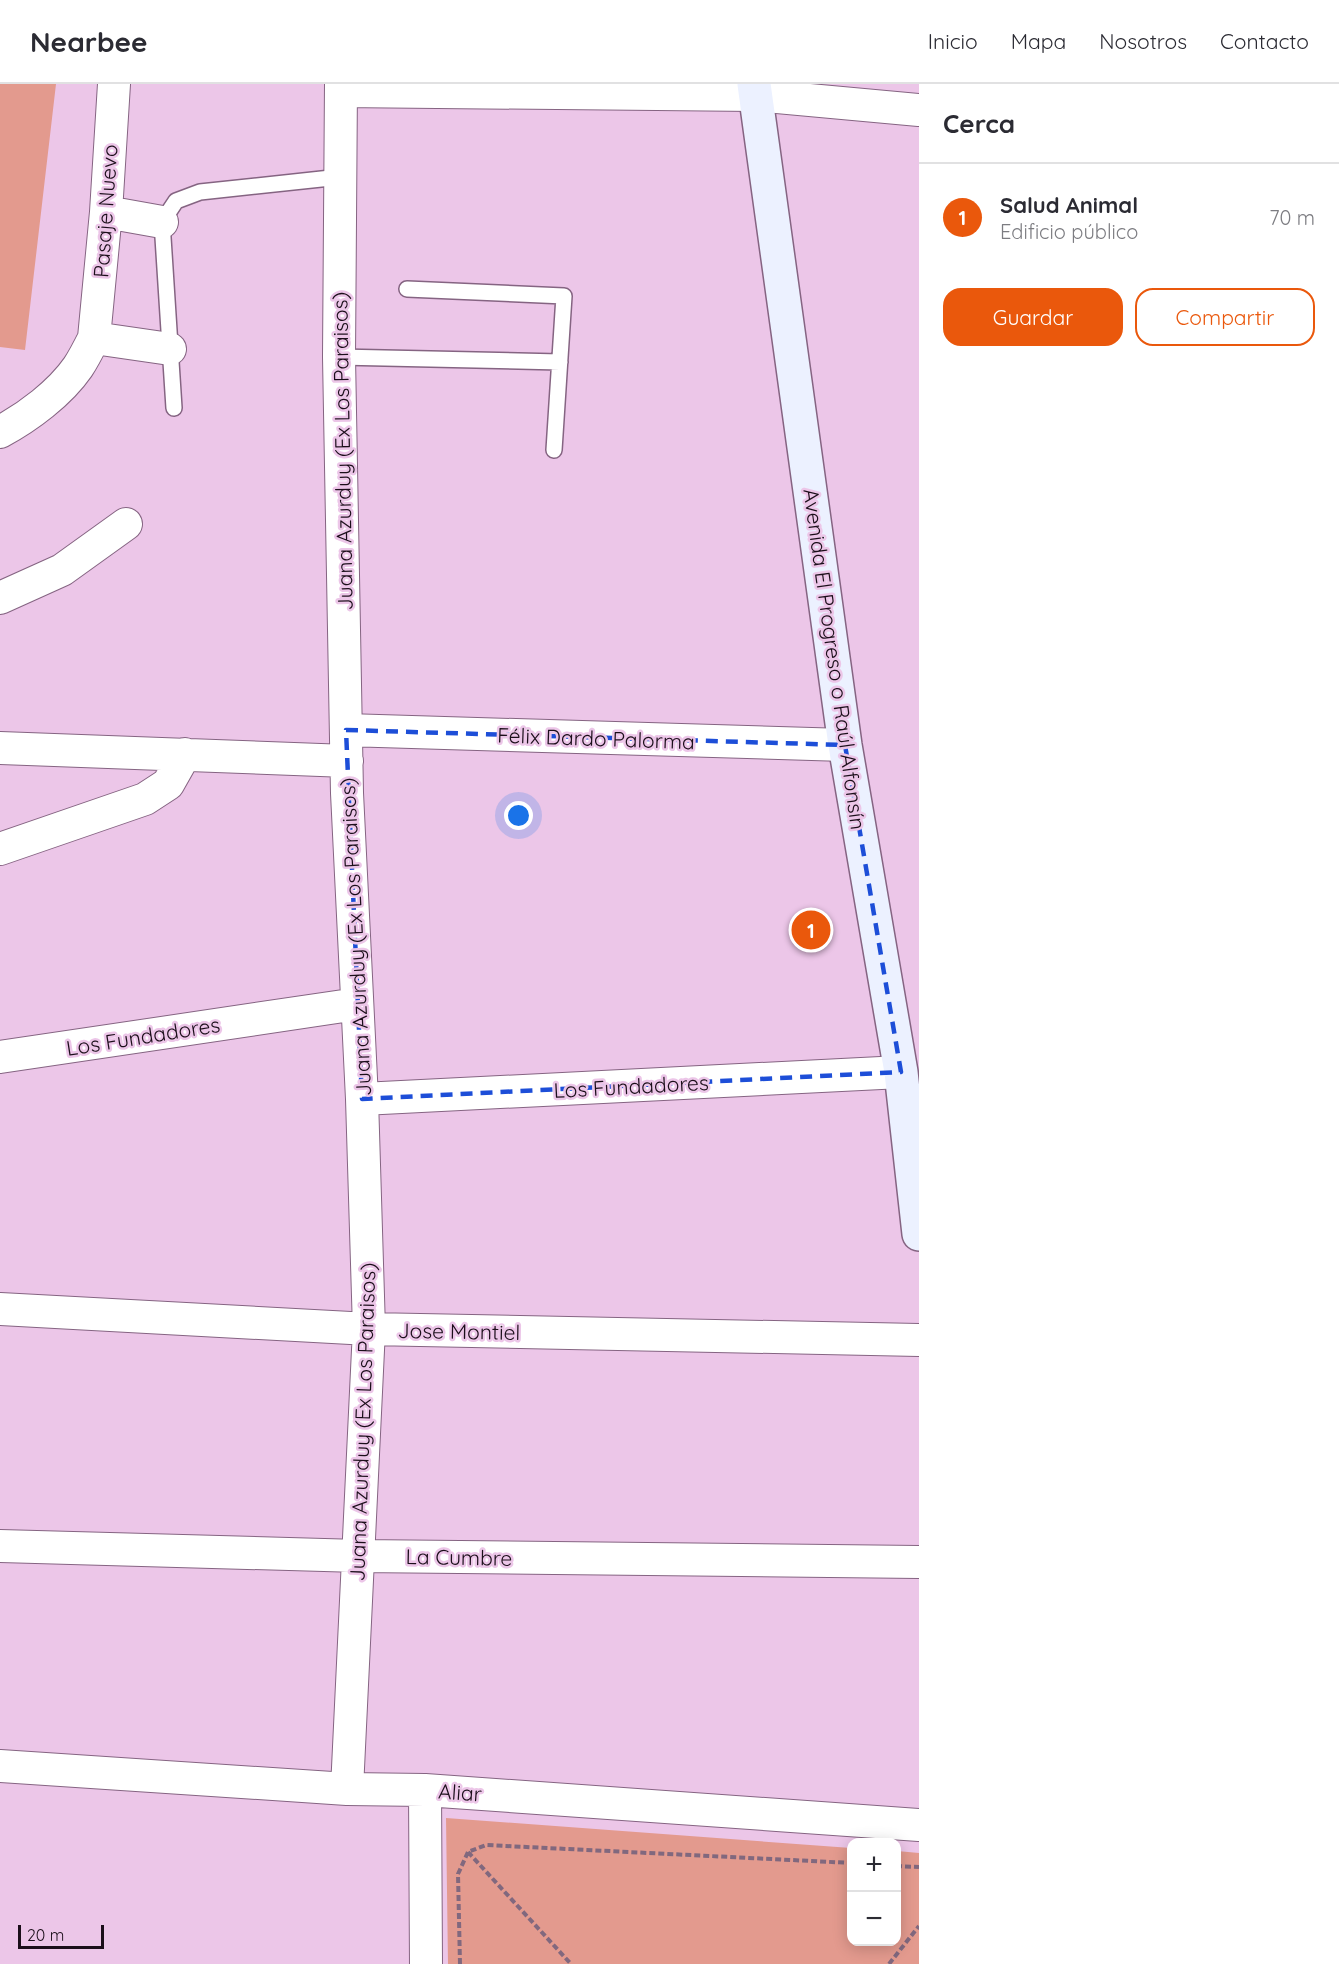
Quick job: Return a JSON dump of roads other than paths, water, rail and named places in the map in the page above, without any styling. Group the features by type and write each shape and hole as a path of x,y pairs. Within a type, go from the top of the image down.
{"street":[{"name":"Pasaje Nuevo","path":"94,339 106,212 114,84"},
{"path":"341,88 754,89 919,110"},
{"name":"Juana Azurduy (Ex Los Paraisos)","path":"341,88 339,357 346,730 362,1099 369,1329 347,1789"},
{"name":"Avenida El Progreso o Raúl Alfonsín","path":"754,89 845,745 901,1072 919,1234"},
{"path":"106,212 162,222"},
{"path":"0,432 30,413 58,389 78,368 94,339 170,349"},
{"path":"0,598 62,570 126,524"},
{"name":"Félix Dardo Palorma","path":"346,730 845,745"},
{"path":"0,748 347,761"},
{"path":"0,849 145,799 168,784 185,754"},
{"name":"Los Fundadores","path":"0,1057 357,1004"},
{"name":"Los Fundadores","path":"362,1099 901,1072"},
{"name":"Jose Montiel","path":"0,1309 369,1329 919,1341"},
{"name":"La Cumbre","path":"0,1546 359,1556 919,1562"},
{"name":"Aliar","path":"0,1767 347,1789 425,1790 919,1825"},
{"path":"425,1790 426,1964"}],"lane":[{"path":"174,408 162,222 176,201 200,192 340,177"},
{"path":"407,289 564,296 554,450"},
{"path":"339,357 560,362"}],"place":[{"name":"Salud Animal","path":"811,930"}]}
